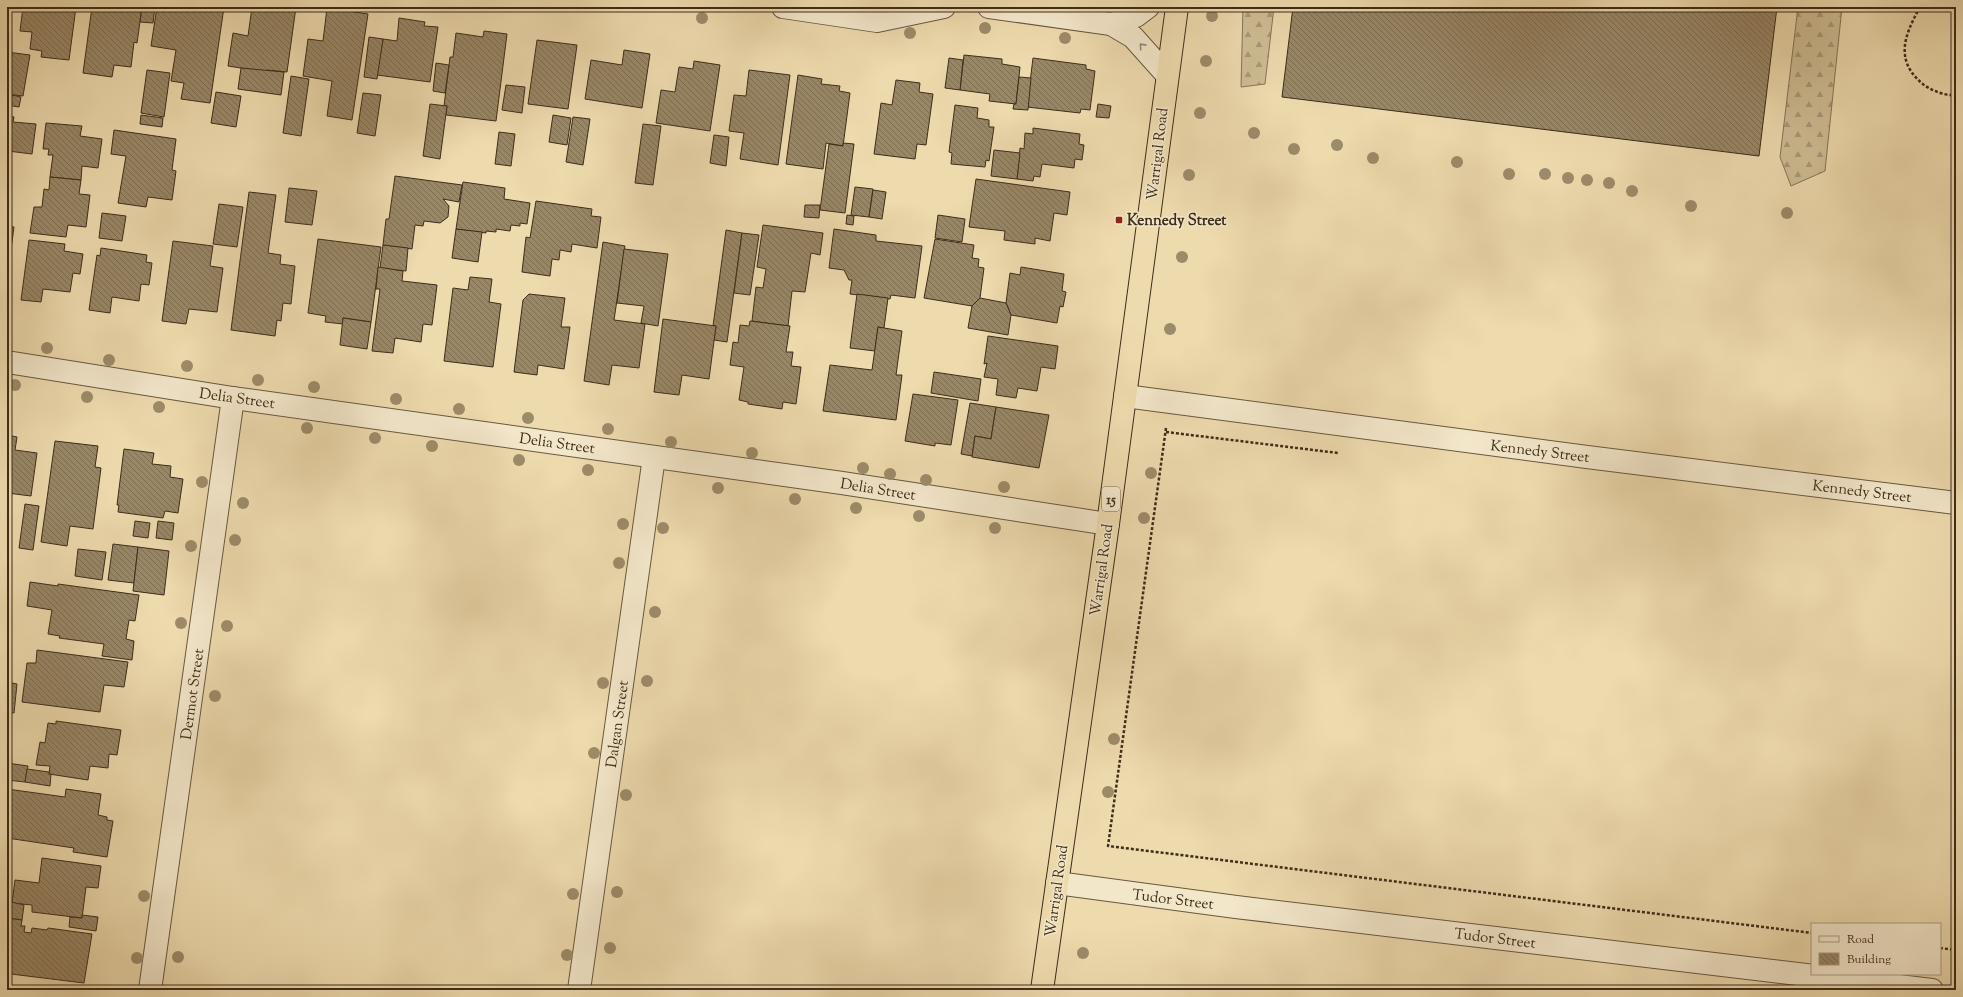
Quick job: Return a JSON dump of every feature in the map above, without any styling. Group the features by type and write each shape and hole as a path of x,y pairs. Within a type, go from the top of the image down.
{"highway":[{"name":"Warrigal Road","path":"1042,990 1126,396 1177,7"}],"street":[{"path":"783,7 877,21 944,7"},
{"path":"989,7 1111,24 1133,37 1167,75"},
{"path":"1111,24 1136,16 1148,7"},
{"name":"Delia Street","path":"7,362 233,398 842,483 1108,524"},
{"name":"Kennedy Street","path":"1126,396 1571,455 1956,502"},
{"name":"Dermot Street","path":"150,990 233,398"},
{"name":"Dalgan Street","path":"579,990 654,457"},
{"name":"Tudor Street","path":"1057,884 1236,907 1932,990"}],"path":[{"path":"1920,7 1908,29 1904,49 1906,62 1917,79 1930,89 1950,96 1956,95"},
{"path":"1170,402 1108,846 1811,932"},
{"path":"1941,948 1956,950"}],"green space":[{"path":"1243,7 1274,7 1265,84 1241,87"},
{"path":"1798,7 1842,7 1825,171 1791,186 1780,157"}],"building":[{"path":"23,7 76,7 69,60 41,57 42,51 30,49 32,32 20,31"},
{"path":"92,7 142,7 137,43 134,42 131,67 114,65 112,77 83,73"},
{"path":"142,7 155,7 153,23 140,22"},
{"path":"157,7 224,7 210,103 181,99 184,83 171,81 176,50 151,46"},
{"path":"252,7 296,7 287,72 267,70 267,72 228,66 233,33 248,36"},
{"path":"1293,7 1777,7 1759,156 1282,97"},
{"path":"327,8 368,14 352,120 327,116 332,81 303,76 308,39 323,41"},
{"path":"399,18 425,22 424,26 438,27 430,82 377,75 383,39 397,41"},
{"path":"484,31 507,34 496,121 446,115 447,106 444,106 450,57 453,57 456,33 483,37"},
{"path":"369,37 383,39 377,79 364,77"},
{"path":"537,40 577,45 568,109 528,104"},
{"path":"624,50 650,54 642,108 585,99 591,60 622,65"},
{"path":"7,52 30,55 23,96 7,94"},
{"path":"964,55 1002,59 1002,64 1020,67 1016,104 989,101 990,94 960,90"},
{"path":"949,58 963,60 960,90 945,88"},
{"path":"1033,58 1086,65 1086,69 1095,71 1090,110 1081,109 1080,113 1027,107"},
{"path":"694,61 720,65 710,131 656,123 661,90 675,92 679,67 693,69"},
{"path":"436,63 449,65 445,93 433,91"},
{"path":"241,68 284,72 281,95 238,89"},
{"path":"147,70 170,73 164,117 141,113"},
{"path":"749,70 790,75 778,165 740,159 744,133 729,131 734,95 746,96"},
{"path":"798,75 822,79 821,84 840,86 839,91 850,93 843,146 826,143 823,169 786,164"},
{"path":"291,76 309,79 301,136 283,133"},
{"path":"1019,77 1031,78 1028,110 1013,109 1014,104 1016,104"},
{"path":"896,80 920,83 919,92 933,94 926,145 917,144 915,159 874,154 881,103 892,105"},
{"path":"506,85 525,87 522,113 502,110"},
{"path":"216,92 241,96 236,127 211,123"},
{"path":"363,93 381,95 375,136 357,133"},
{"path":"7,94 21,97 19,107 7,105"},
{"path":"430,104 447,106 440,159 423,156"},
{"path":"1098,104 1111,106 1109,118 1096,117"},
{"path":"955,105 978,108 977,118 989,120 989,127 994,127 989,161 986,160 985,167 951,164 952,153 949,152"},
{"path":"141,115 163,118 162,127 140,124"},
{"path":"553,115 571,118 567,145 549,142"},
{"path":"7,116 14,117 13,122 36,124 32,154 8,151 7,163"},
{"path":"573,117 590,119 583,165 566,162"},
{"path":"46,123 82,126 80,136 102,139 98,168 82,166 81,180 50,177 53,155 48,155 49,149 43,149"},
{"path":"643,124 661,126 653,185 635,183"},
{"path":"1033,128 1080,134 1079,144 1084,145 1082,160 1075,159 1074,168 1042,164 1040,177 1034,176 1033,181 1017,179 1020,148 1024,149 1025,133 1033,134"},
{"path":"114,130 176,139 172,170 176,171 172,200 148,197 146,207 118,203 126,156 111,154"},
{"path":"499,132 515,134 511,166 495,164"},
{"path":"714,135 729,137 726,166 710,163"},
{"path":"843,143 854,144 845,213 820,210 829,144 843,146"},
{"path":"994,150 1020,153 1017,179 991,176"},
{"path":"395,176 462,185 459,202 443,199 449,206 448,217 440,223 424,221 423,226 415,225 412,249 383,245 386,219 389,219"},
{"path":"50,177 81,180 79,194 90,195 86,227 68,225 66,237 30,233 34,207 42,207 44,189 49,190"},
{"path":"976,179 1070,192 1067,215 1054,213 1050,241 1035,238 1035,244 1004,240 1005,231 969,227"},
{"path":"463,182 505,188 504,199 530,203 527,224 520,223 520,226 511,225 510,231 496,229 496,232 486,231 486,233 456,229"},
{"path":"855,187 873,189 869,217 851,215"},
{"path":"289,188 317,191 312,225 285,222"},
{"path":"873,190 886,192 882,219 869,217"},
{"path":"249,192 276,195 268,253 281,255 280,264 295,266 291,304 283,303 281,321 277,320 275,336 231,330"},
{"path":"536,201 592,209 591,216 601,217 597,248 572,244 571,252 560,250 559,260 552,259 550,276 522,272 526,237 530,238"},
{"path":"219,204 243,207 237,247 213,244"},
{"path":"805,205 820,205 819,218 804,217"},
{"path":"102,213 126,216 122,241 99,238"},
{"path":"847,215 854,216 853,225 846,224"},
{"path":"938,215 965,219 962,242 935,238"},
{"path":"763,225 823,233 820,255 811,253 805,292 792,291 788,326 752,321 756,287 763,288 766,269 757,267"},
{"path":"7,226 14,227 9,264 7,264"},
{"path":"456,229 482,232 478,262 452,258"},
{"path":"834,229 876,235 876,241 922,246 915,298 891,295 890,299 850,294 852,280 849,280 844,270 829,268"},
{"path":"726,230 742,233 727,342 714,340 716,326 713,326"},
{"path":"742,233 759,235 750,295 734,293"},
{"path":"318,239 381,247 371,322 343,318 343,324 325,322 326,316 308,313"},
{"path":"935,239 974,245 972,258 979,259 978,267 984,268 980,298 972,306 924,298"},
{"path":"29,240 65,244 64,251 83,254 80,274 73,273 70,292 43,289 41,302 21,300"},
{"path":"173,241 213,246 210,266 223,268 217,312 189,309 186,324 162,321"},
{"path":"603,242 625,246 614,320 645,324 639,368 612,365 609,385 584,381"},
{"path":"383,245 408,248 406,271 380,268"},
{"path":"101,248 147,255 146,262 152,263 149,285 141,284 139,301 112,297 110,313 89,310 97,255 100,256"},
{"path":"624,249 668,254 658,326 641,323 644,306 617,303"},
{"path":"378,267 403,271 402,281 437,285 432,325 423,324 421,342 395,338 393,353 372,351 380,289 376,289"},
{"path":"1021,267 1064,274 1062,291 1066,292 1063,307 1060,306 1057,323 1011,315 1006,303 1010,273 1020,275"},
{"path":"470,277 492,279 489,302 501,304 493,367 444,361 453,288 468,290"},
{"path":"529,294 565,298 561,327 570,327 564,369 538,365 537,375 514,372 523,300"},
{"path":"857,294 888,298 884,328 878,327 875,351 850,348"},
{"path":"980,298 1006,303 1011,315 1008,335 968,328 972,306"},
{"path":"343,318 371,322 367,349 340,345"},
{"path":"663,319 716,326 709,379 682,375 679,395 654,392"},
{"path":"750,321 790,326 786,352 793,352 791,366 801,367 796,404 783,402 782,409 748,404 748,402 739,400 744,367 730,365 733,342 738,343 740,325 749,326"},
{"path":"878,327 902,331 896,375 902,375 896,420 823,411 830,365 872,370"},
{"path":"988,336 1058,346 1055,369 1041,367 1037,391 1018,388 1016,398 996,395 998,379 984,377 987,363 984,364"},
{"path":"934,372 981,379 978,401 931,393"},
{"path":"913,394 958,400 951,445 935,443 935,446 905,441"},
{"path":"970,403 996,407 991,439 975,436 972,456 961,454"},
{"path":"996,407 1049,415 1039,468 972,457 975,436 991,439"},
{"path":"7,435 17,437 15,450 37,453 31,496 7,493"},
{"path":"55,441 98,446 95,467 101,468 93,529 70,526 67,546 41,542"},
{"path":"124,449 154,453 152,464 171,466 170,477 183,479 178,513 165,511 163,518 118,512 119,505 117,505"},
{"path":"25,504 39,506 33,550 19,548"},
{"path":"135,521 150,523 148,538 133,536"},
{"path":"158,521 174,523 172,540 156,538"},
{"path":"113,544 138,547 134,583 108,580"},
{"path":"138,547 169,551 164,595 133,591"},
{"path":"78,549 106,552 102,580 75,576"},
{"path":"30,582 58,586 58,584 139,595 135,621 129,620 126,639 134,641 132,660 102,656 104,644 59,638 60,636 48,634 52,610 27,606"},
{"path":"37,650 128,662 124,687 104,685 100,712 22,702 27,663 36,663"},
{"path":"7,682 17,684 14,713 7,712"},
{"path":"56,721 121,730 117,755 109,754 108,768 90,766 88,780 49,774 50,766 36,765 40,742 45,743 48,723 56,724"},
{"path":"7,763 28,766 25,782 7,780"},
{"path":"27,769 49,772 49,774 51,774 50,786 25,782"},
{"path":"7,789 65,797 66,789 101,794 98,815 107,817 107,820 113,821 107,857 73,852 74,848 7,838"},
{"path":"42,858 101,866 98,888 86,887 82,918 32,912 32,905 12,903 15,880 39,883"},
{"path":"7,901 24,905 22,920 7,918"},
{"path":"82,915 98,917 96,931 69,927 70,917 82,918"},
{"path":"7,918 22,920 21,926 25,926 24,932 31,933 32,928 47,930 48,928 92,934 84,983 11,974 9,989 7,988"}],"place":[{"name":"Kennedy Street","path":"1119,220"}]}
